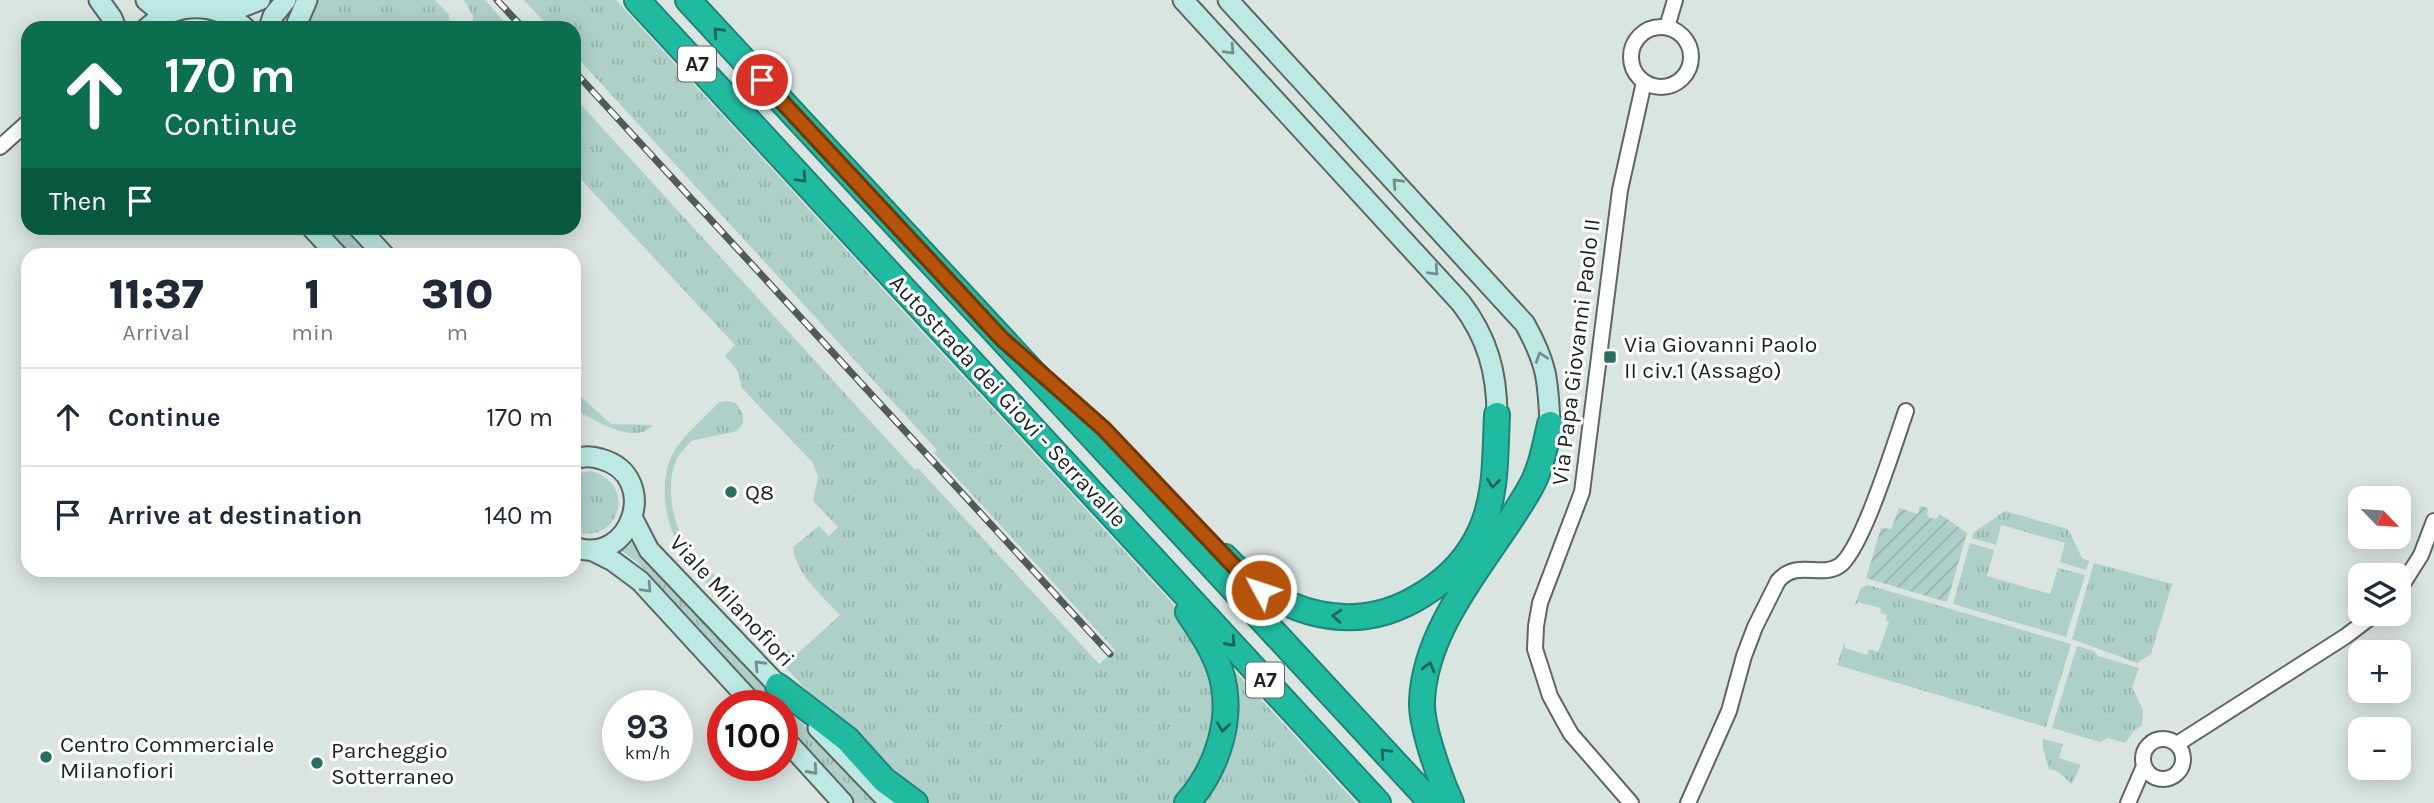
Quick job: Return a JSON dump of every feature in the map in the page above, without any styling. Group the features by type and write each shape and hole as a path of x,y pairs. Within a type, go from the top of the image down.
{"highway":[{"name":"Autostrada dei Giovi - Serravalle","path":"637,0 1378,803"},
{"name":"Autostrada dei Giovi - Serravalle","path":"688,0 1432,803"},
{"path":"983,319 1021,357 1123,448 1245,578 1279,601 1313,613 1350,617 1386,611 1421,596 1452,572 1473,545 1489,508 1494,479 1497,415"},
{"path":"1451,803 1439,778 1422,703 1436,639 1531,488 1544,455 1550,424"},
{"path":"1152,556 1211,651 1220,671 1225,695 1225,718 1216,755 1204,779 1187,803"},
{"path":"778,685 847,739 884,779 915,803"}],"main road":[{"path":"99,0 113,21"},
{"path":"146,0 153,6 237,9 260,0"},
{"path":"271,21 286,0"},
{"path":"298,21 307,0"},
{"path":"1183,0 1461,303 1476,324 1490,355 1496,381 1497,415"},
{"path":"1228,0 1525,324 1541,354 1548,382 1550,424"},
{"path":"205,7 220,11 238,21"},
{"path":"156,21 167,13 181,8"},
{"path":"318,235 331,248"},
{"path":"366,235 378,248"},
{"path":"582,549 609,546 623,534 633,519 635,502 632,486 623,471 610,461 584,458"},
{"name":"Viale Milanofiori","path":"633,519 649,550 890,803"},
{"path":"582,549 613,561 640,580 740,690"},
{"path":"798,754 843,803"}],"street":[{"path":"1667,27 1675,0"},
{"path":"1667,27 1676,30 1689,43 1691,62 1688,71 1669,86 1652,86 1644,82 1636,75 1632,65 1633,45 1647,30 1667,27"},
{"name":"Via Papa Giovanni Paolo II","path":"1631,803 1562,719 1550,696 1535,649 1540,603 1582,492 1620,190 1644,82"},
{"path":"0,147 21,128"},
{"path":"1688,803 1729,711 1755,627 1778,581 1792,571 1804,568 1835,568 1846,559 1869,516 1906,411"},
{"path":"2411,571 2421,555 2434,521"},
{"path":"2177,744 2359,626"},
{"path":"2128,803 2144,766 2144,752 2152,742 2165,738 2177,744 2183,755 2183,762 2177,774 2165,779 2159,779 2147,772 2144,766"}],"green space":[{"path":"308,0 435,0 449,15 449,21 287,21"},
{"path":"464,0 485,0 504,21 473,21"},
{"path":"524,0 616,0 1191,626 1217,685 1212,746 1176,803 930,803 884,772 690,566 692,562 672,531 666,509 668,465 681,441 719,402 736,403 743,414 743,423 737,431 691,441 676,460 672,473 671,495 681,536 686,545 785,651 788,649 795,656 840,615 804,576 793,547 819,526 829,536 838,527 813,501 818,477 813,463 741,387 737,370 725,356 735,345 581,180 581,105 915,470 918,468 1099,664 1115,650 934,453 937,450 581,62 581,21 544,21"},
{"path":"332,235 355,235 367,248 344,248"},
{"path":"581,397 611,424 653,425 636,433 603,424 581,413"},
{"path":"591,471 605,478 614,487 618,499 612,522 603,530 590,534 581,533 581,473"},
{"path":"1920,506 1928,508 1927,515 1930,518 1936,519 1940,514 1967,533 1947,602 1866,578 1881,528 1891,529 1899,508 1918,514"},
{"path":"2005,511 2068,529 2082,558 2089,561 2086,570 2060,562 2065,543 2001,525 1996,545 1972,538 1974,532"},
{"path":"630,540 642,558 770,690 753,690 637,562 619,549"},
{"path":"1970,543 1994,550 1987,576 2050,594 2058,568 2085,575 2066,637 1953,604"},
{"path":"2094,563 2172,584 2151,654 2137,663 2072,639"},
{"path":"1868,585 2071,644 2046,727 1837,665 1845,641 1845,648 1867,655 1869,649 1878,652 1889,622 1886,620 1887,615 1880,613 1881,608 1858,602 1854,607 1861,588"},
{"path":"2077,646 2094,651 2098,656 2139,668 2132,687 2143,710 2142,725 2125,743 2108,738 2100,742 2052,728"},
{"path":"1233,669 1356,803 1195,803 1227,672"},
{"path":"798,719 879,803 856,803 798,740"},
{"path":"2043,739 2063,744 2059,758 2081,765 2072,784 2057,771 2049,769"}],"railway":[{"path":"497,0 516,21"},
{"path":"581,79 1110,654"}],"place":[{"name":"Via Giovanni Paolo II civ.1 (Assago)","path":"1610,357"},
{"name":"Q8","path":"731,492"},
{"name":"Centro Commerciale Milanofiori","path":"46,757"},
{"name":"Parcheggio Sotterraneo","path":"317,763"}],"route":[{"path":"762,80 1002,339 1104,429 1245,578 1261,590"}]}
